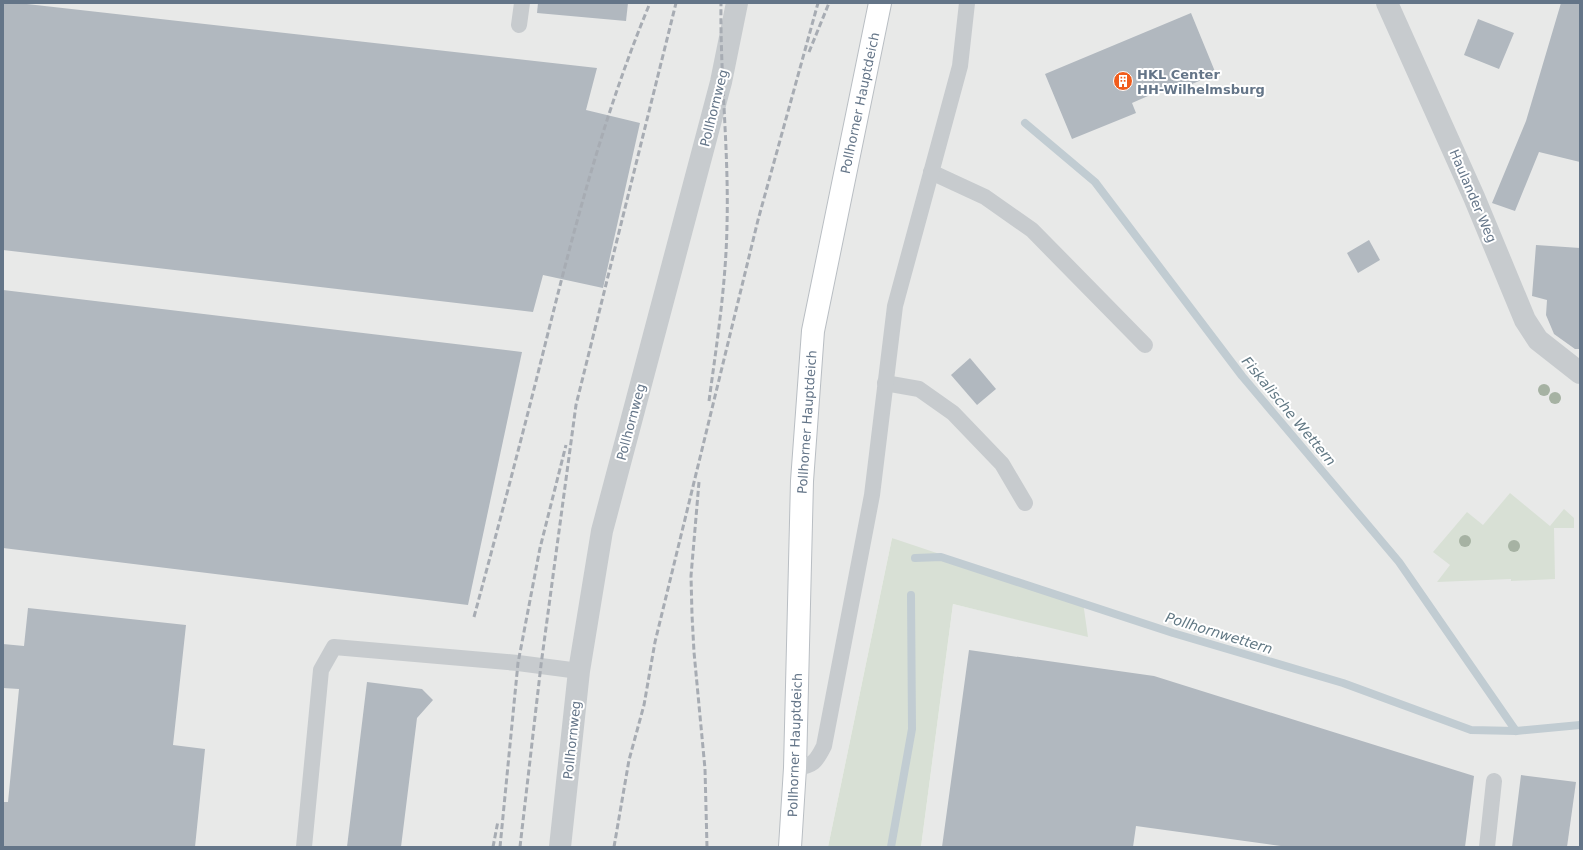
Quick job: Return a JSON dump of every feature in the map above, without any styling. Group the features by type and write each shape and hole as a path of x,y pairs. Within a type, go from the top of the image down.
{"main road":[{"name":"Pollhorner Hauptdeich","path":"790,847 795,768 802,481 813,330 880,3"}],"street":[{"name":"Pollhornweg","path":"560,847 579,671 602,531 721,82 737,3"},
{"name":"Haulander Weg","path":"1387,3 1474,197 1525,320 1538,340 1580,373"}],"lane":[{"path":"519,25 522,3"},
{"path":"795,768 808,767 818,758 824,746 872,495 895,306 960,66 967,3"},
{"path":"931,172 985,196 1032,230 1145,345"},
{"path":"885,383 919,389 953,413 1002,464 1025,504"},
{"path":"304,847 321,670 334,647 518,663 579,671"},
{"path":"1487,847 1494,781"}],"shaded area":[{"path":"3,3 1580,3 1580,847 921,847 953,604 1088,636 892,538 828,847 3,847"},
{"path":"1510,493 1550,526 1564,509 1574,518 1574,528 1554,528 1555,579 1437,582 1450,565 1433,552 1467,512 1483,525"},
{"path":"892,538 1083,602 1088,637 953,604 921,847 828,847"}],"building":[{"path":"3,3 18,3 597,68 586,110 640,123 603,288 543,275 533,312 3,250"},
{"path":"538,3 628,3 626,21 537,13"},
{"path":"1561,3 1580,3 1580,162 1539,152 1515,211 1492,203 1526,121"},
{"name":"HKL Center HH-Wilhelmsburg","path":"1191,13 1216,74 1168,94 1166,88 1132,103 1136,113 1072,139 1045,74"},
{"path":"1478,19 1514,33 1499,69 1464,55"},
{"path":"1369,240 1380,260 1358,273 1347,253"},
{"path":"1536,245 1580,248 1580,349 1575,349 1554,334 1546,315 1547,300 1532,296"},
{"path":"3,290 522,352 468,605 3,548"},
{"path":"970,358 996,389 977,405 951,375"},
{"path":"28,608 186,625 173,745 205,749 195,847 3,847 3,802 8,802 19,689 3,688 3,644 24,646"},
{"path":"969,650 1154,676 1474,776 1465,847 1288,847 1136,826 1133,847 942,847"},
{"path":"367,682 422,689 433,700 417,718 401,847 347,847"},
{"path":"1521,775 1576,782 1567,847 1512,847"}],"waterway":[{"name":"Fiskalische Wettern","path":"1025,123 1095,182 1242,376 1399,562 1516,731"},
{"name":"Pollhornwettern","path":"915,558 941,557 1173,633 1343,683 1471,730 1516,731 1580,725"},
{"path":"891,847 912,729 911,595"}],"railway":[{"path":"474,617 586,190 615,96 650,3"},
{"path":"520,847 541,665 576,405 676,3"},
{"path":"709,401 723,291 727,225 727,170 721,3"},
{"path":"614,847 629,760 644,705 655,642 758,220 818,3"},
{"path":"809,52 829,3"},
{"path":"500,847 518,663 540,548 566,445"},
{"path":"699,482 691,576 694,652 705,769 707,847"},
{"path":"493,847 498,821"}],"place":[{"name":"HKL Center HH-Wilhelmsburg","path":"1123,81"}]}
